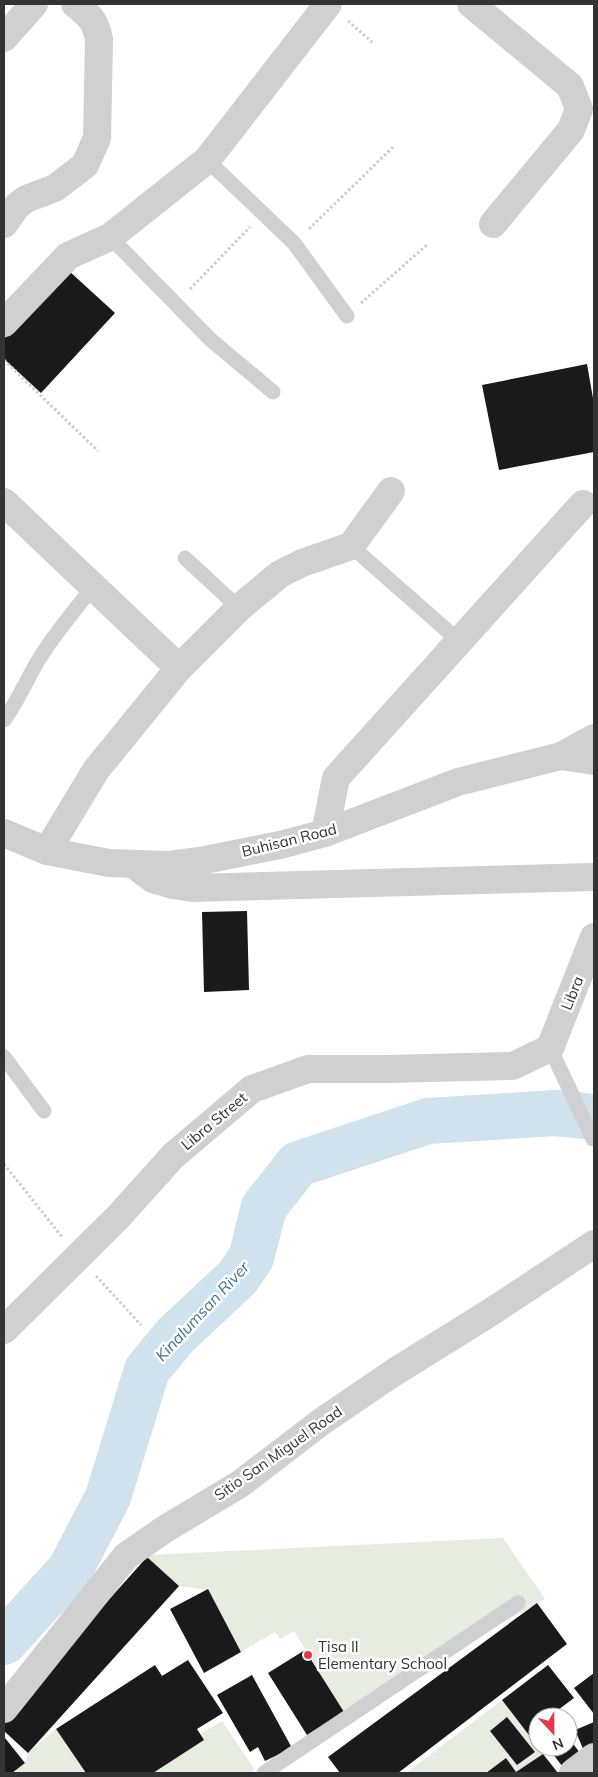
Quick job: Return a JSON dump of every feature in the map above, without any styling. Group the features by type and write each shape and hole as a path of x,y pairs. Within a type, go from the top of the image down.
{"street":[{"path":"4,38 34,4"},
{"path":"4,224 17,206 26,199 55,188 85,165 97,138 99,39 91,16 75,4"},
{"path":"484,8 570,86 579,108 571,130 493,224"},
{"path":"4,323 68,256 110,237 207,160 336,10"},
{"path":"47,851 96,770 179,668 239,608 280,574 302,563 351,546 391,491"},
{"path":"4,502 179,668"},
{"path":"325,833 336,778 538,556 582,504"},
{"name":"Buhisan Road","path":"4,833 47,851 109,863 168,865 205,860 280,845 325,833 458,782 560,756 594,738"},
{"path":"560,756 594,761"},
{"path":"134,864 152,879 192,888 594,877"},
{"name":"Libra","path":"550,1048 594,937"},
{"name":"Libra Street","path":"4,1330 118,1217 173,1156 252,1089 308,1068 387,1069 513,1066 550,1048"},
{"name":"Sitio San Miguel Road","path":"4,1709 126,1556 165,1528 240,1484 321,1422 393,1373 491,1312 594,1244"},
{"path":"573,1773 594,1757"}],"lane":[{"path":"207,160 294,243 347,316"},
{"path":"110,237 212,340 274,392"},
{"path":"351,546 459,641"},
{"path":"185,558 239,608"},
{"path":"4,720 40,658 93,587"},
{"path":"550,1048 594,1139"},
{"path":"4,1057 44,1112"},
{"path":"264,1773 518,1602"}],"path":[{"path":"336,10 374,43"},
{"path":"294,243 393,147"},
{"path":"176,304 264,214"},
{"path":"347,316 428,244"},
{"path":"4,360 98,451"},
{"path":"4,1164 78,1258 141,1325"}],"shaded area":[{"path":"503,1538 545,1599 344,1712 294,1631 280,1639 275,1632 241,1652 208,1590 179,1586 147,1557 149,1555"},
{"path":"502,1700 528,1734 528,1757 538,1757 516,1772 506,1758 486,1773 406,1773"},
{"path":"222,1721 255,1770 250,1773 153,1773 204,1740 200,1734"},
{"path":"56,1729 86,1773 12,1773 25,1763 28,1753"}],"building":[{"path":"68,270 115,313 41,393 4,359 4,339"},
{"path":"587,364 594,404 594,452 499,470 482,385"},
{"path":"247,911 249,990 204,992 202,912"},
{"path":"147,1557 179,1586 28,1753 4,1731 4,1717"},
{"path":"208,1589 241,1652 204,1673 170,1609"},
{"path":"537,1603 567,1644 398,1773 340,1773 328,1757"},
{"path":"305,1650 344,1712 307,1735 268,1673"},
{"path":"188,1660 223,1713 197,1729 204,1740 153,1773 86,1773 56,1729 155,1665 162,1676"},
{"path":"548,1665 574,1698 562,1707 528,1707 528,1734 502,1700"},
{"path":"594,1673 594,1714 574,1688"},
{"path":"252,1675 292,1748 265,1761 258,1747 250,1752 217,1695"},
{"path":"507,1717 528,1743 528,1757 517,1765 490,1731"},
{"path":"594,1722 594,1747 584,1751 578,1737 578,1729"},
{"path":"5,1738 25,1763 12,1773 4,1773"},
{"path":"578,1750 583,1757 565,1770 555,1757 578,1757"},
{"path":"538,1757 545,1757 558,1773 486,1773 506,1758 516,1772"}],"waterway":[{"name":"Kinalumsan River","path":"4,1642 70,1570 108,1497 147,1370 176,1335 237,1278 251,1258 264,1207 298,1164 428,1121 555,1113 594,1117"}],"place":[{"name":"Tisa II Elementary School","path":"308,1655"}]}
